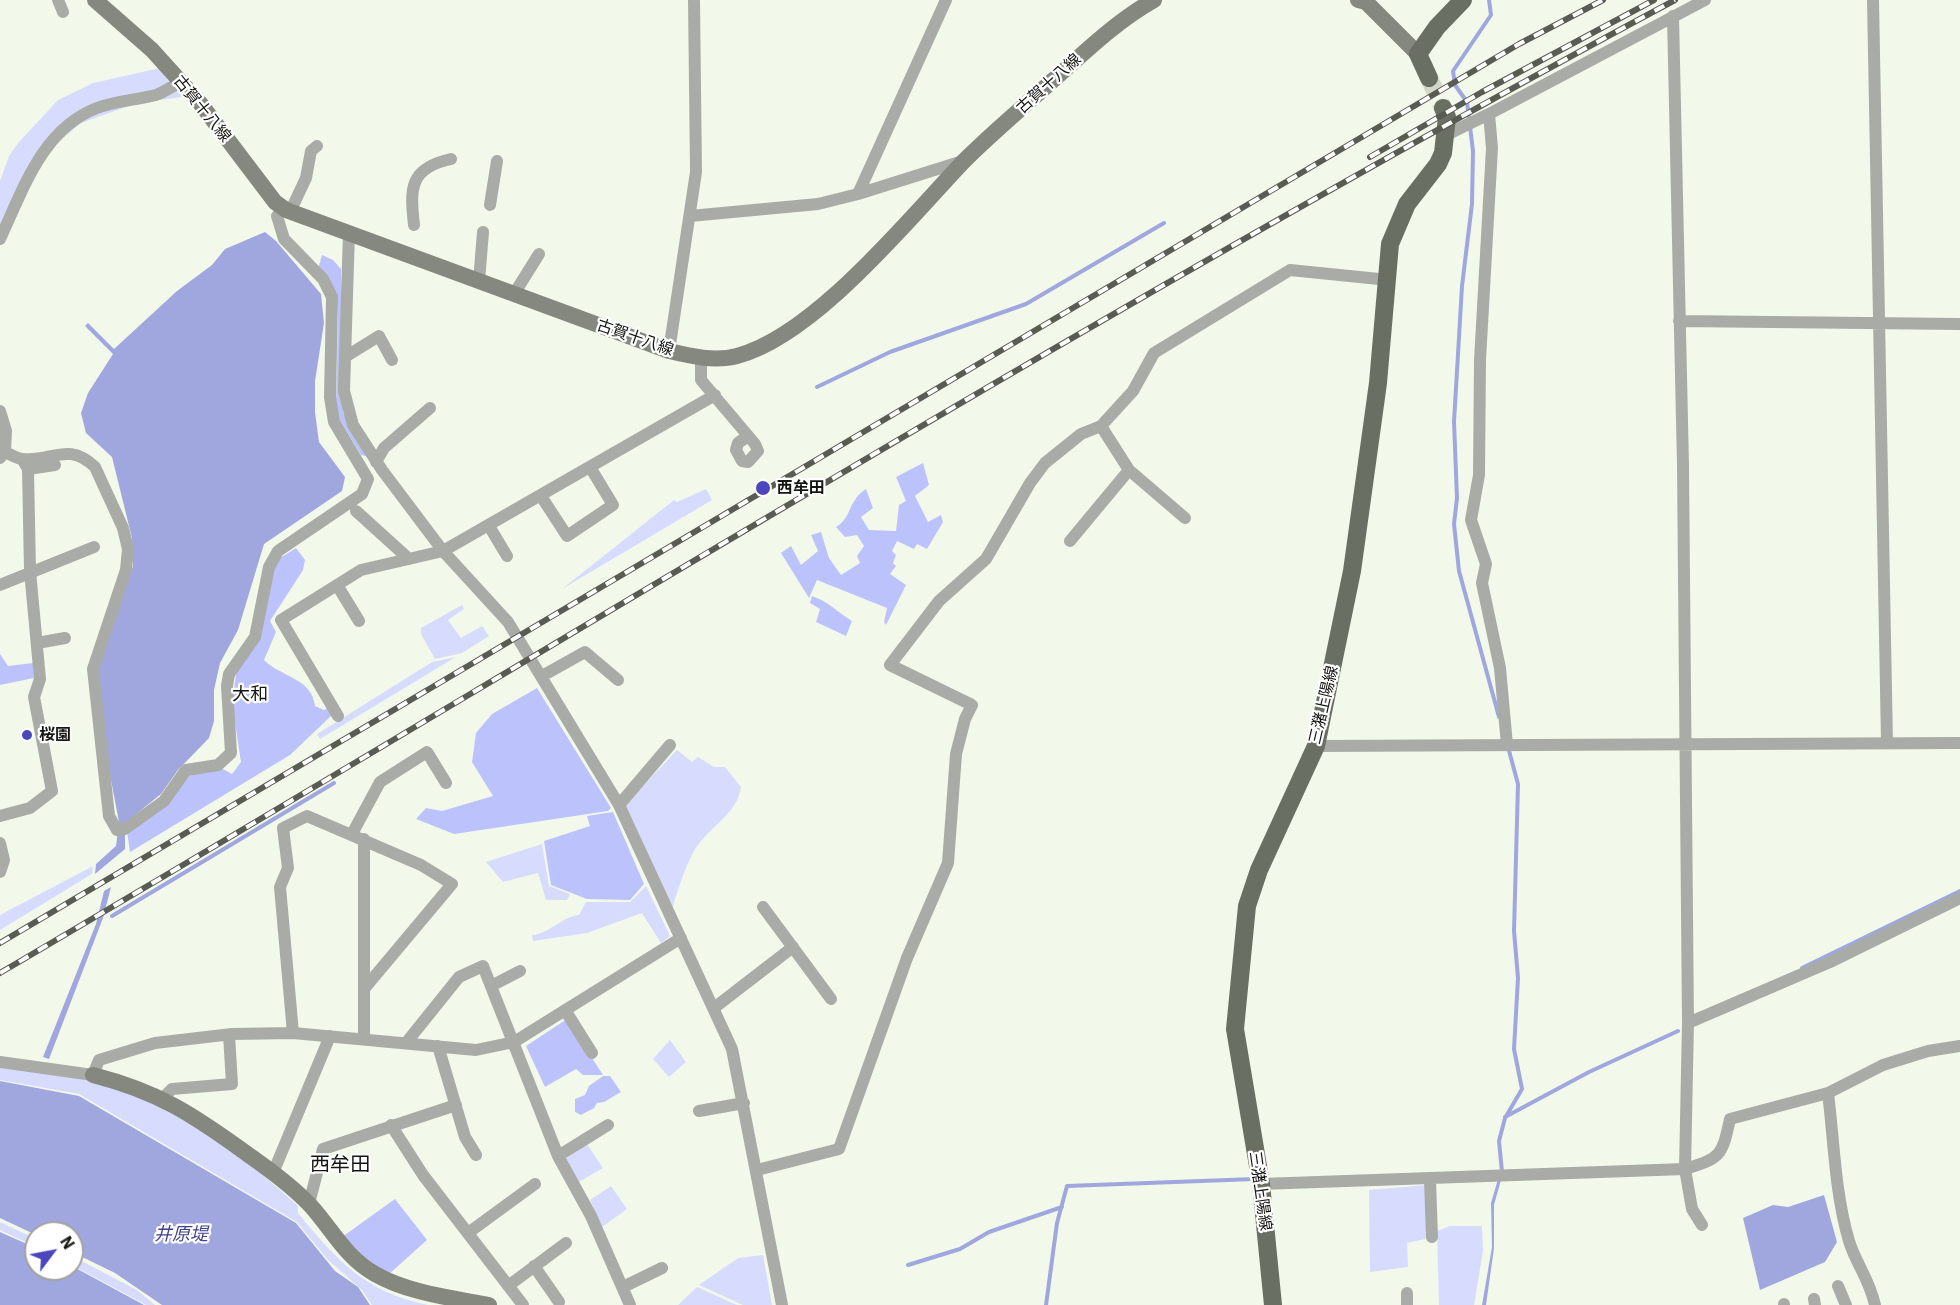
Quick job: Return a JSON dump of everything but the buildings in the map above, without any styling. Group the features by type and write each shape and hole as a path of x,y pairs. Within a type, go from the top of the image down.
{"main road":[{"name":"古賀十八線","path":"95,0 152,50 200,103 284,214 350,232 669,351 701,358 736,357 766,345 801,323 880,251 964,161 1125,16 1154,0"},
{"path":"1358,0 1366,2 1418,54 1430,78"},
{"path":"1418,54 1437,27 1462,0"},
{"name":"三潴上陽線","path":"1273,1305 1261,1184 1235,1029 1246,906 1259,870 1316,746 1352,571 1389,280 1390,244 1407,204 1438,164 1446,135 1447,117 1443,108"},
{"path":"93,1075 125,1083 163,1098 195,1117 273,1173 309,1204 352,1259 386,1279 451,1301 489,1305"}],"street":[{"path":"58,0 63,12"},
{"path":"669,351 696,172 694,0"},
{"path":"858,194 946,0"},
{"path":"1446,135 1705,0"},
{"path":"1873,0 1887,742"},
{"path":"1673,16 1688,1023 1684,1169 1692,1209 1702,1225"},
{"path":"0,239 36,162 57,135 75,118 114,103 158,94 181,82"},
{"path":"1489,114 1492,148 1480,360 1479,475 1471,520 1486,564 1482,583 1500,668 1507,745"},
{"path":"25,464 72,452 89,461 95,467 127,542 126,570 93,669 109,816 117,830 125,829 164,801 186,771 218,765 231,753 227,686 230,674 255,636 269,567 278,551 362,494 368,479 334,422 330,397 332,297 323,279 284,239 284,214 306,178 311,151 317,146"},
{"path":"414,225 410,194 413,185 426,168 435,162 451,159"},
{"path":"490,205 497,161"},
{"path":"690,216 818,204 964,161"},
{"path":"350,232 344,391 353,425 376,462 443,551 508,622 619,805 732,1049 782,1305"},
{"path":"479,281 483,232"},
{"path":"514,294 539,254"},
{"path":"757,1170 839,1149 907,958 948,863 956,754 965,719 972,705 890,666 939,601 986,559 1030,483 1045,463 1081,434 1101,426 1133,391 1154,354 1290,270 1389,280"},
{"path":"1679,321 1960,324"},
{"path":"345,357 379,336 392,360"},
{"path":"701,358 701,380 747,436"},
{"path":"338,716 281,620 361,570 443,551 715,395"},
{"path":"376,462 384,448 430,408"},
{"path":"0,411 6,431 2,455 25,464 55,465"},
{"path":"1101,426 1129,470 1185,518"},
{"path":"0,816 30,808 52,791 34,697 40,679 30,571 25,464"},
{"path":"541,496 567,536 614,505 590,467"},
{"path":"1070,541 1129,470"},
{"path":"356,511 409,559"},
{"path":"489,526 507,556"},
{"path":"0,585 94,547"},
{"path":"337,585 359,621"},
{"path":"37,643 65,638"},
{"path":"542,676 585,652 618,680"},
{"path":"1316,746 1960,742"},
{"path":"619,805 670,745"},
{"path":"351,834 376,778 427,752 446,783"},
{"path":"293,1033 280,887 288,868 283,828 307,816 421,865 452,884 364,989"},
{"path":"364,840 364,1039"},
{"path":"0,843 4,860 0,872"},
{"path":"1688,1023 1830,962 1960,898"},
{"path":"763,907 831,999"},
{"path":"0,1062 93,1075 99,1060 155,1043 230,1035 293,1033 476,1050 514,1042 681,938"},
{"path":"714,1008 793,946"},
{"path":"406,1043 459,977 483,966 558,1156 591,1216 630,1305"},
{"path":"491,986 520,971"},
{"path":"565,1010 592,1053"},
{"path":"163,1098 172,1089 232,1084 230,1035"},
{"path":"273,1173 330,1036"},
{"path":"1261,1184 1430,1180 1684,1169 1710,1161 1724,1149 1730,1119 1828,1093 1883,1065 1928,1051 1960,1046"},
{"path":"438,1047 465,1137 476,1155"},
{"path":"1828,1093 1843,1216 1850,1244 1870,1284 1875,1305"},
{"path":"699,1111 744,1102"},
{"path":"309,1204 323,1149 456,1105"},
{"path":"391,1125 423,1175 523,1305"},
{"path":"558,1156 608,1125"},
{"path":"1430,1180 1432,1237"},
{"path":"468,1233 535,1184"},
{"path":"508,1286 566,1243"},
{"path":"534,1266 559,1302"},
{"path":"622,1287 662,1268"},
{"path":"1838,1286 1846,1305"}],"shaded area":[{"path":"160,68 189,96 137,103 81,123 44,154 0,243 0,181 9,156 19,142 58,100 93,83"},
{"path":"322,255 333,260 341,269 343,412 366,456 361,455 339,419 336,404 338,314 336,296 318,269"},
{"path":"923,463 929,485 915,496 928,522 941,515 943,522 927,549 917,544 914,549 897,541 892,551 896,555 893,563 896,566 890,574 906,585 886,625 884,622 887,608 817,580 809,598 781,553 791,546 801,565 818,551 811,535 821,532 829,558 841,575 860,563 857,556 864,546 857,535 845,537 836,527 845,519 856,498 866,489 873,508 861,517 869,530 896,531 899,505 906,501 896,477"},
{"path":"706,489 712,500 562,589 674,500 677,502"},
{"path":"296,548 305,560 303,570 270,621 276,632 264,660 302,684 313,697 315,706 324,710 328,708 332,715 290,755 130,852 127,831 192,771 223,769 232,774 241,762 232,704 236,674 271,575 280,558"},
{"path":"812,596 852,621 846,636 816,622 820,609 810,603"},
{"path":"462,605 464,609 448,620 461,638 482,626 489,636 462,653 435,659 421,634 421,628"},
{"path":"0,654 8,666 33,663 34,678 0,685"},
{"path":"456,657 320,739 317,734 432,662"},
{"path":"537,688 611,808 608,811 454,834 416,819 426,808 442,811 493,796 472,762 476,733 492,714"},
{"path":"677,750 692,762 698,757 714,767 725,767 741,787 734,805 694,851 684,872 672,909 625,805"},
{"path":"613,812 644,884 630,900 587,899 551,885 544,841 590,826 587,816"},
{"path":"542,844 549,886 570,894 567,900 546,900 538,873 503,882 486,862"},
{"path":"93,866 92,874 0,930 0,915"},
{"path":"646,886 670,936 661,943 642,913 587,933 533,941 532,935 544,932 566,919 579,915 586,902 630,902"},
{"path":"567,1019 603,1075 583,1075 576,1069 545,1087 526,1046"},
{"path":"670,1040 686,1062 669,1077 653,1059"},
{"path":"0,1067 93,1080 122,1089 170,1111 216,1139 279,1189 298,1206 298,1213 339,1259 354,1272 386,1292 428,1305 372,1305 362,1290 328,1260 297,1222 79,1094 0,1080"},
{"path":"603,1076 610,1076 621,1092 604,1102 597,1103 594,1108 581,1115 575,1112 575,1099 585,1095 589,1086"},
{"path":"587,1144 603,1168 577,1183 565,1159"},
{"path":"1427,1185 1429,1238 1407,1243 1408,1267 1370,1272 1369,1190"},
{"path":"611,1186 627,1209 602,1227 590,1200"},
{"path":"395,1199 427,1240 388,1275 357,1254 342,1237"},
{"path":"0,1222 24,1233 24,1241 0,1230"},
{"path":"1450,1226 1482,1226 1483,1251 1474,1305 1439,1305 1437,1231"},
{"path":"763,1255 772,1305 743,1305 699,1285 738,1258"},
{"path":"84,1262 137,1290 155,1305 146,1305 84,1271"},
{"path":"697,1287 737,1305 678,1305"}],"water":[{"path":"265,232 276,241 321,294 324,323 315,381 315,412 319,442 345,477 342,491 264,544 238,630 220,663 214,690 214,721 209,738 178,770 161,794 125,823 125,849 95,874 96,864 116,846 119,822 103,738 97,673 133,566 132,538 112,457 86,433 81,413 88,393 113,354 85,326 88,323 114,349 177,291 212,265 225,249"},
{"path":"111,887 103,918 49,1059 43,1057 96,924 104,891"},
{"name":"井原堤","path":"0,1081 79,1096 296,1223 335,1271 358,1287 370,1305 162,1305 115,1273 84,1258 84,1221 24,1221 24,1229 0,1218"},
{"path":"1501,1169 1504,1169 1494,1205 1494,1248 1486,1305 1482,1305 1492,1247 1491,1203"},
{"path":"1824,1195 1837,1242 1825,1262 1760,1290 1743,1218 1773,1205 1788,1207"},
{"path":"0,1232 24,1243 24,1281 84,1281 84,1272 144,1305 0,1305"}],"waterway":[{"path":"1489,0 1491,15 1453,71 1455,85 1467,102 1473,151 1472,204 1462,286 1454,422 1457,498 1454,524 1459,571 1499,717"},
{"path":"817,387 890,352 1026,304 1164,223"},
{"path":"1502,1172 1499,1141 1505,1118 1522,1089 1514,1049 1518,978 1514,931 1518,784 1508,747"},
{"path":"112,916 334,783"},
{"path":"1802,968 1960,891"},
{"path":"1505,1117 1589,1072 1678,1031"},
{"path":"1046,1305 1057,1223 1067,1186 1255,1179"},
{"path":"908,1265 960,1249 989,1232 1062,1207"}],"tunnel":[{"path":"1429,78 1443,108"}],"railway":[{"path":"0,943 1519,44 1603,0"},
{"path":"1370,157 1482,92 1654,0"},
{"path":"0,973 1042,356 1463,116 1675,0"}],"place":[{"name":"西牟田","path":"763,488"},
{"name":"桜園","path":"27,735"}],"district":[{"name":"大和","path":"250,695"},
{"name":"西牟田","path":"340,1165"}]}
